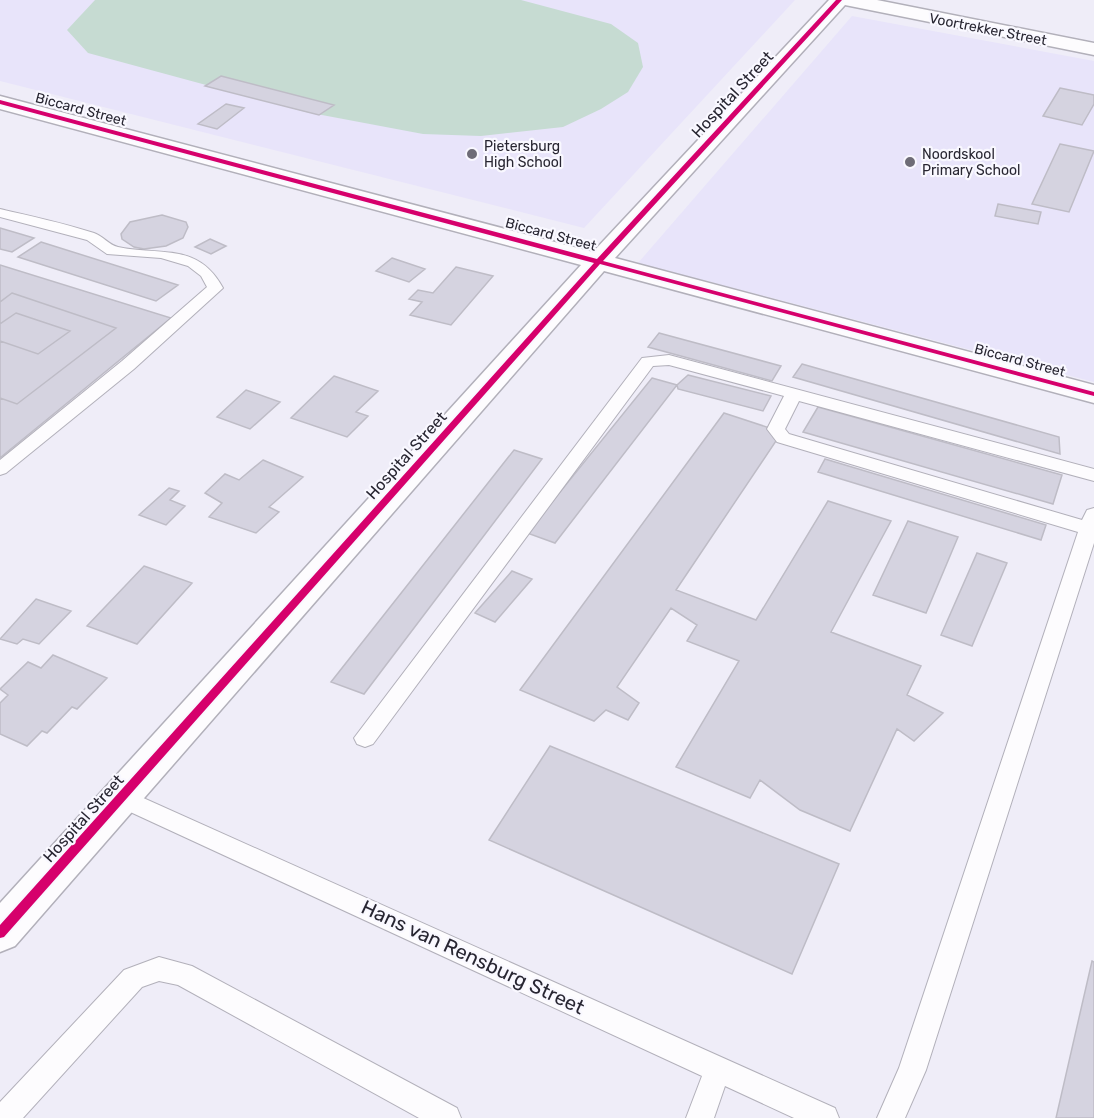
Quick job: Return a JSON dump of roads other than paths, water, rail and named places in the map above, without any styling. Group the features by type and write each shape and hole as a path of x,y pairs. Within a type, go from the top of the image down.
{"street":[{"name":"Hospital Street","path":"0,933 599,261 839,0"},
{"name":"Voortrekker Street","path":"848,0 1094,49"},
{"name":"Biccard Street","path":"0,102 1094,394"}],"lane":[{"path":"0,213 92,237 112,251 162,254 193,263 207,273 215,288 128,364 0,469"},
{"path":"365,738 648,362 669,360 1094,475"},
{"path":"794,394 776,429 783,438 1091,521 912,1070 891,1118"},
{"name":"Hans van Rensburg Street","path":"121,797 825,1118"},
{"path":"2,1118 133,978 159,969 183,974 447,1118"},
{"path":"700,1118 718,1069"}],"place":[{"name":"Pietersburg High School","path":"472,154"},
{"name":"Noordskool Primary School","path":"910,162"}]}
